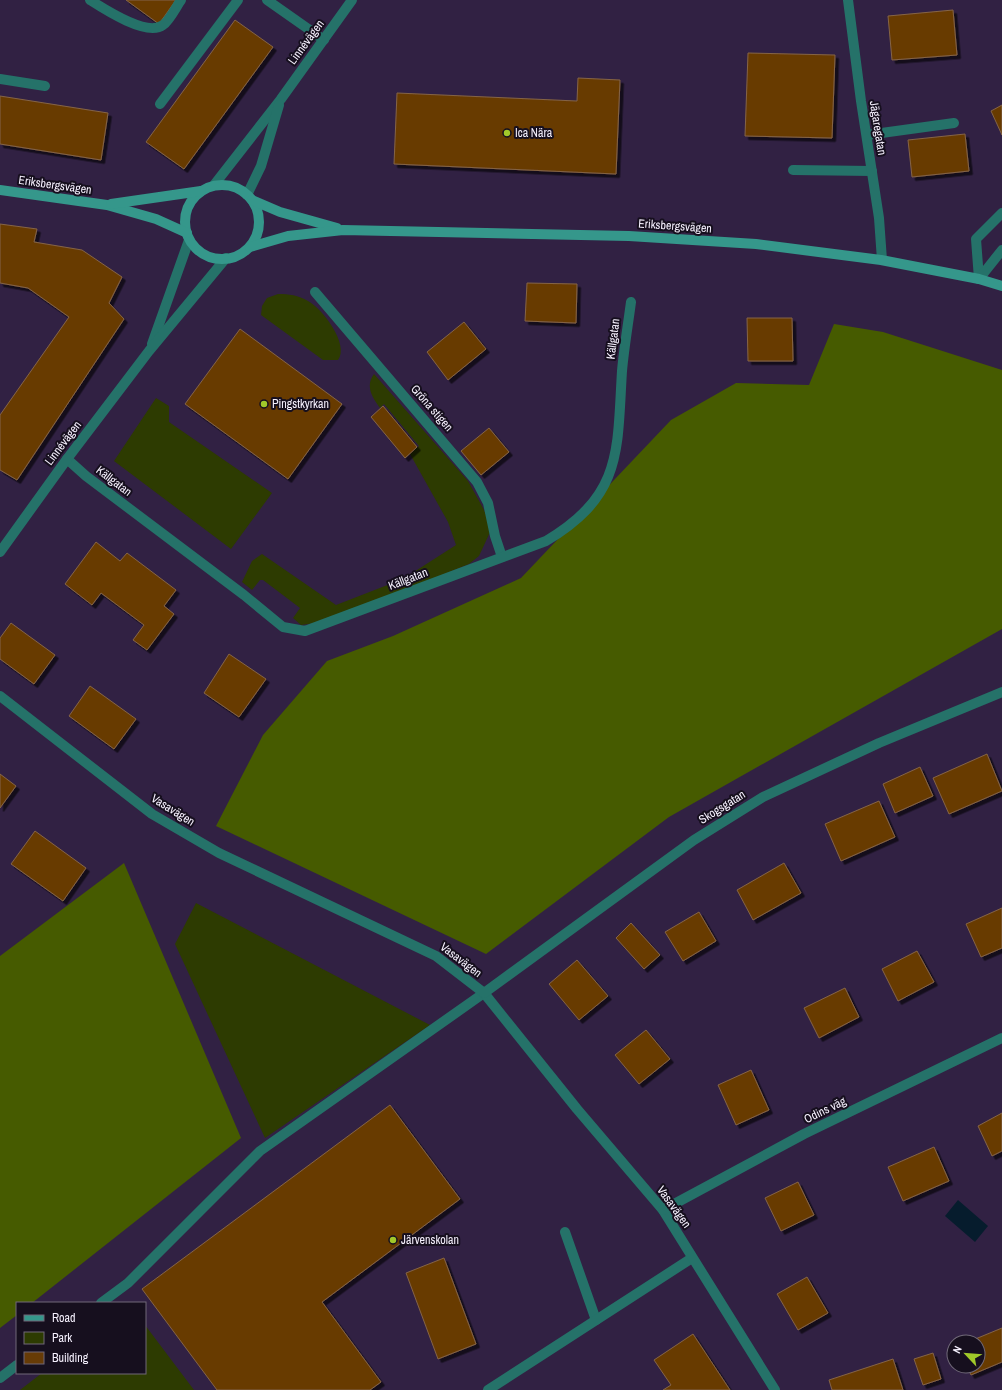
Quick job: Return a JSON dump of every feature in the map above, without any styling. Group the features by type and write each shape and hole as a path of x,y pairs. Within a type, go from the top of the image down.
{"main road":[{"path":"214,185 234,186 250,198 258,211 260,223 257,236 250,247 239,255 226,258 207,256 199,251 188,237 186,216 189,205 201,191 214,185"},
{"name":"Eriksbergsvägen","path":"0,190 107,205 156,219 188,237"},
{"name":"Eriksbergsvägen","path":"107,205 201,191"},
{"name":"Eriksbergsvägen","path":"250,198 280,212 343,230"},
{"name":"Eriksbergsvägen","path":"250,247 288,236 343,230 629,236 756,244 882,260 979,279 1002,286"}],"street":[{"path":"90,0 110,13 149,30 163,25 181,0"},
{"path":"160,104 238,0"},
{"path":"267,0 324,40"},
{"name":"Linnévägen","path":"214,185 281,99 352,0"},
{"name":"Jägaregatan","path":"848,0 861,101 879,218 882,260"},
{"path":"0,79 45,86"},
{"name":"Linnévägen","path":"250,198 281,99"},
{"path":"867,135 954,123"},
{"path":"793,170 872,171"},
{"path":"979,279 976,239 1002,213"},
{"name":"Linnévägen","path":"150,351 188,237"},
{"path":"979,279 1002,250"},
{"name":"Linnévägen","path":"0,552 67,459 150,351 226,258"},
{"name":"Gröna stigen","path":"315,292 477,482 488,503 495,536 502,556"},
{"name":"Källgatan","path":"67,459 86,476 244,595 283,627 305,632 502,556 546,541 567,529 582,516 596,498 613,468 618,441 622,370 631,302"},
{"name":"Skogsgatan","path":"102,1302 128,1283 260,1151 484,993 694,840 763,797 879,743 1002,692"},
{"name":"Vasavägen","path":"0,696 85,764 152,814 226,856 436,956 484,993 577,1109 663,1210 775,1390"},
{"name":"Odins väg","path":"663,1210 804,1134 1002,1038"},
{"path":"565,1232 596,1320"},
{"path":"488,1390 692,1258"},
{"path":"0,1378 16,1366"}],"green space":[{"path":"278,294 301,297 314,305 320,311 333,328 340,345 341,353 338,360 323,360 261,315 262,306 267,298"},
{"path":"834,324 883,332 1002,370 1002,629 669,817 486,954 216,826 263,735 327,661 393,636 521,578 671,420 736,383 809,385"},
{"path":"374,374 468,481 492,528 479,556 469,564 400,592 315,623 301,625 293,618 300,608 263,580 260,580 252,590 242,582 252,561 262,554 336,605 403,579 456,545 448,522 410,454 419,446 384,404 380,408 372,396 370,383"},
{"path":"156,398 169,406 169,422 272,493 231,549 114,461"},
{"path":"124,863 241,1138 33,1302 16,1302 16,1316 0,1328 0,956"},
{"path":"196,903 430,1025 265,1138 175,944"},
{"path":"146,1326 194,1390 20,1390 41,1374 146,1374"}],"water":[{"path":"958,1200 988,1226 975,1242 945,1216"}],"building":[{"path":"126,0 176,0 159,24"},
{"path":"953,10 957,55 892,60 888,16"},
{"path":"235,20 273,47 184,169 146,142"},
{"path":"748,53 835,55 832,138 745,136"},
{"name":"Ica Nära","path":"578,78 620,80 616,174 394,164 397,93 577,101"},
{"path":"0,96 108,113 101,160 0,144"},
{"path":"1002,105 1002,135 991,111"},
{"path":"965,134 969,171 912,177 908,140"},
{"path":"0,224 37,229 34,242 82,250 122,277 109,303 124,319 17,480 0,470 0,415 69,317 28,288 0,283"},
{"path":"527,283 577,284 576,323 525,321"},
{"path":"747,318 792,318 793,361 748,361"},
{"path":"464,322 486,349 448,380 427,352"},
{"name":"Pingstkyrkan","path":"240,329 342,404 288,479 185,404"},
{"path":"383,406 417,447 405,458 371,417"},
{"path":"489,428 509,452 481,475 461,451"},
{"path":"96,542 120,561 127,553 176,590 164,606 174,614 147,650 133,640 144,625 101,593 92,605 65,584"},
{"path":"11,623 55,655 34,684 0,659 0,638"},
{"path":"229,654 266,679 239,717 204,693"},
{"path":"90,686 136,719 114,749 69,716"},
{"path":"987,754 1002,791 949,814 933,778"},
{"path":"920,767 933,796 895,813 883,784"},
{"path":"0,774 16,786 0,808"},
{"path":"879,801 895,837 841,861 825,824"},
{"path":"35,831 86,868 63,901 11,864"},
{"path":"784,863 801,893 753,920 737,890"},
{"path":"1002,908 1002,948 981,957 966,924"},
{"path":"699,912 716,941 683,961 665,932"},
{"path":"631,923 660,955 644,969 616,938"},
{"path":"917,951 934,982 898,1001 882,969"},
{"path":"577,960 608,996 579,1020 549,984"},
{"path":"845,988 859,1017 819,1038 804,1008"},
{"path":"646,1030 670,1059 639,1084 615,1055"},
{"path":"751,1070 769,1110 736,1125 718,1085"},
{"path":"390,1105 460,1199 322,1302 381,1382 370,1390 217,1390 142,1289"},
{"path":"1002,1113 1002,1151 992,1156 978,1126"},
{"path":"934,1147 949,1181 903,1201 888,1167"},
{"path":"798,1182 814,1215 781,1231 765,1198"},
{"path":"444,1258 476,1344 438,1359 406,1273"},
{"path":"807,1277 828,1313 798,1330 777,1294"},
{"path":"1002,1328 1002,1362 986,1369 986,1335"},
{"path":"693,1334 730,1390 663,1390 671,1385 654,1360"},
{"path":"933,1353 941,1379 923,1385 914,1359"},
{"path":"893,1359 903,1390 832,1390 829,1380"}],"place":[{"name":"Ica Nära","path":"507,133"},
{"name":"Pingstkyrkan","path":"264,404"},
{"name":"Järvenskolan","path":"393,1240"}]}
